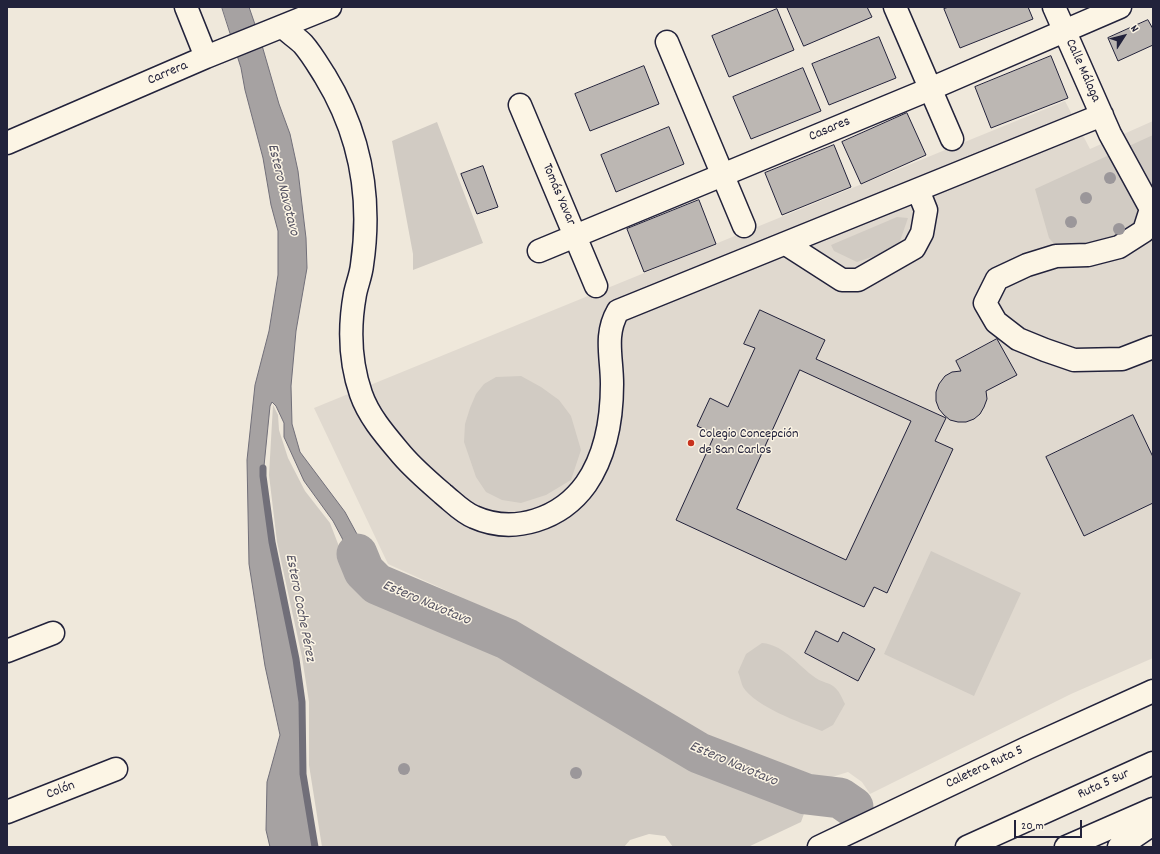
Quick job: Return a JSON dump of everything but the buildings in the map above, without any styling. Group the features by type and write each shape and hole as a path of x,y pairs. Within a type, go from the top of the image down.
{"main road":[{"path":"186,7 214,54"},
{"path":"895,7 952,139"},
{"name":"Calle Málaga","path":"1054,7 1106,125 1152,209"},
{"name":"Casares","path":"539,251 930,89 1120,7"},
{"name":"Carrera","path":"9,136 276,30 325,8"},
{"path":"276,30 303,44 319,66 344,110 352,131 362,168 366,213 365,240 362,267 352,317 354,364 361,396 377,425 410,464 460,508 487,522 502,524 529,523 542,519 566,505 586,484 603,448 608,428 612,383 609,339 610,328 618,311 918,190 1106,125"},
{"path":"667,42 744,226"},
{"name":"Tomás Yavar","path":"520,104 596,286"},
{"path":"786,244 842,280 858,280 914,248 922,233 926,210 918,190"},
{"path":"1152,209 1144,231 1119,247 1088,255 1056,256 1027,265 997,279 985,303 996,322 1018,339 1074,360 1122,359 1153,347"},
{"path":"7,651 53,632"},
{"name":"Caletera Ruta 5","path":"819,847 1027,748 1153,691"},
{"name":"Ruta 5 Sur","path":"967,847 1153,763"},
{"name":"Colón","path":"7,812 116,770"},
{"path":"1066,847 1153,809"},
{"path":"1119,847 1153,824"}],"shaded area":[{"name":"Colegio Concepción de San Carlos","path":"1065,101 1090,149 1153,121 1153,658 1071,694 870,794 862,782 848,772 819,781 702,738 509,619 388,564 314,408"},
{"path":"437,122 483,243 413,270 413,254 392,141"},
{"path":"1153,135 1153,239 1121,255 1069,261 1049,238 1035,189"},
{"path":"897,217 908,218 900,241 892,250 857,262 834,251 831,245"},
{"path":"521,376 541,387 559,400 571,416 581,450 571,480 546,495 521,503 502,500 486,492 476,477 464,442 465,424 470,408 476,394 484,384 496,377"},
{"path":"273,405 278,415 279,430 288,458 305,491 330,523 345,562 357,586 377,601 504,656 693,769 805,811 801,822 748,847 673,847 665,836 649,834 630,840 624,847 322,847 309,765 309,702 302,657 277,542 269,475"},
{"path":"931,551 1021,593 974,696 884,654"},
{"path":"762,643 771,645 786,653 812,675 831,685 837,690 845,704 833,725 822,731 779,713 749,694 743,687 738,672 746,654"}],"water":[{"path":"222,7 249,7 279,104 290,134 298,171 306,238 307,268 296,331 291,386 292,424 300,452 345,512 371,560 385,574 399,581 395,591 379,591 364,577 355,565 333,521 304,481 284,437 284,423 276,406 272,402 270,406 263,476 272,542 296,659 302,702 303,774 309,821 315,847 270,847 266,830 267,782 280,735 265,666 249,564 247,460 255,385 269,331 278,275 278,231 271,205 263,158 245,90 241,68"}],"waterway":[{"name":"Estero Coche Pérez","path":"263,468 272,542 296,659 302,702 303,774 315,847"},
{"name":"Estero Navotavo","path":"357,554 364,571 377,584 507,639 699,753 806,794 840,798 853,807"}],"place":[{"name":"Colegio Concepción de San Carlos","path":"691,443"}]}
